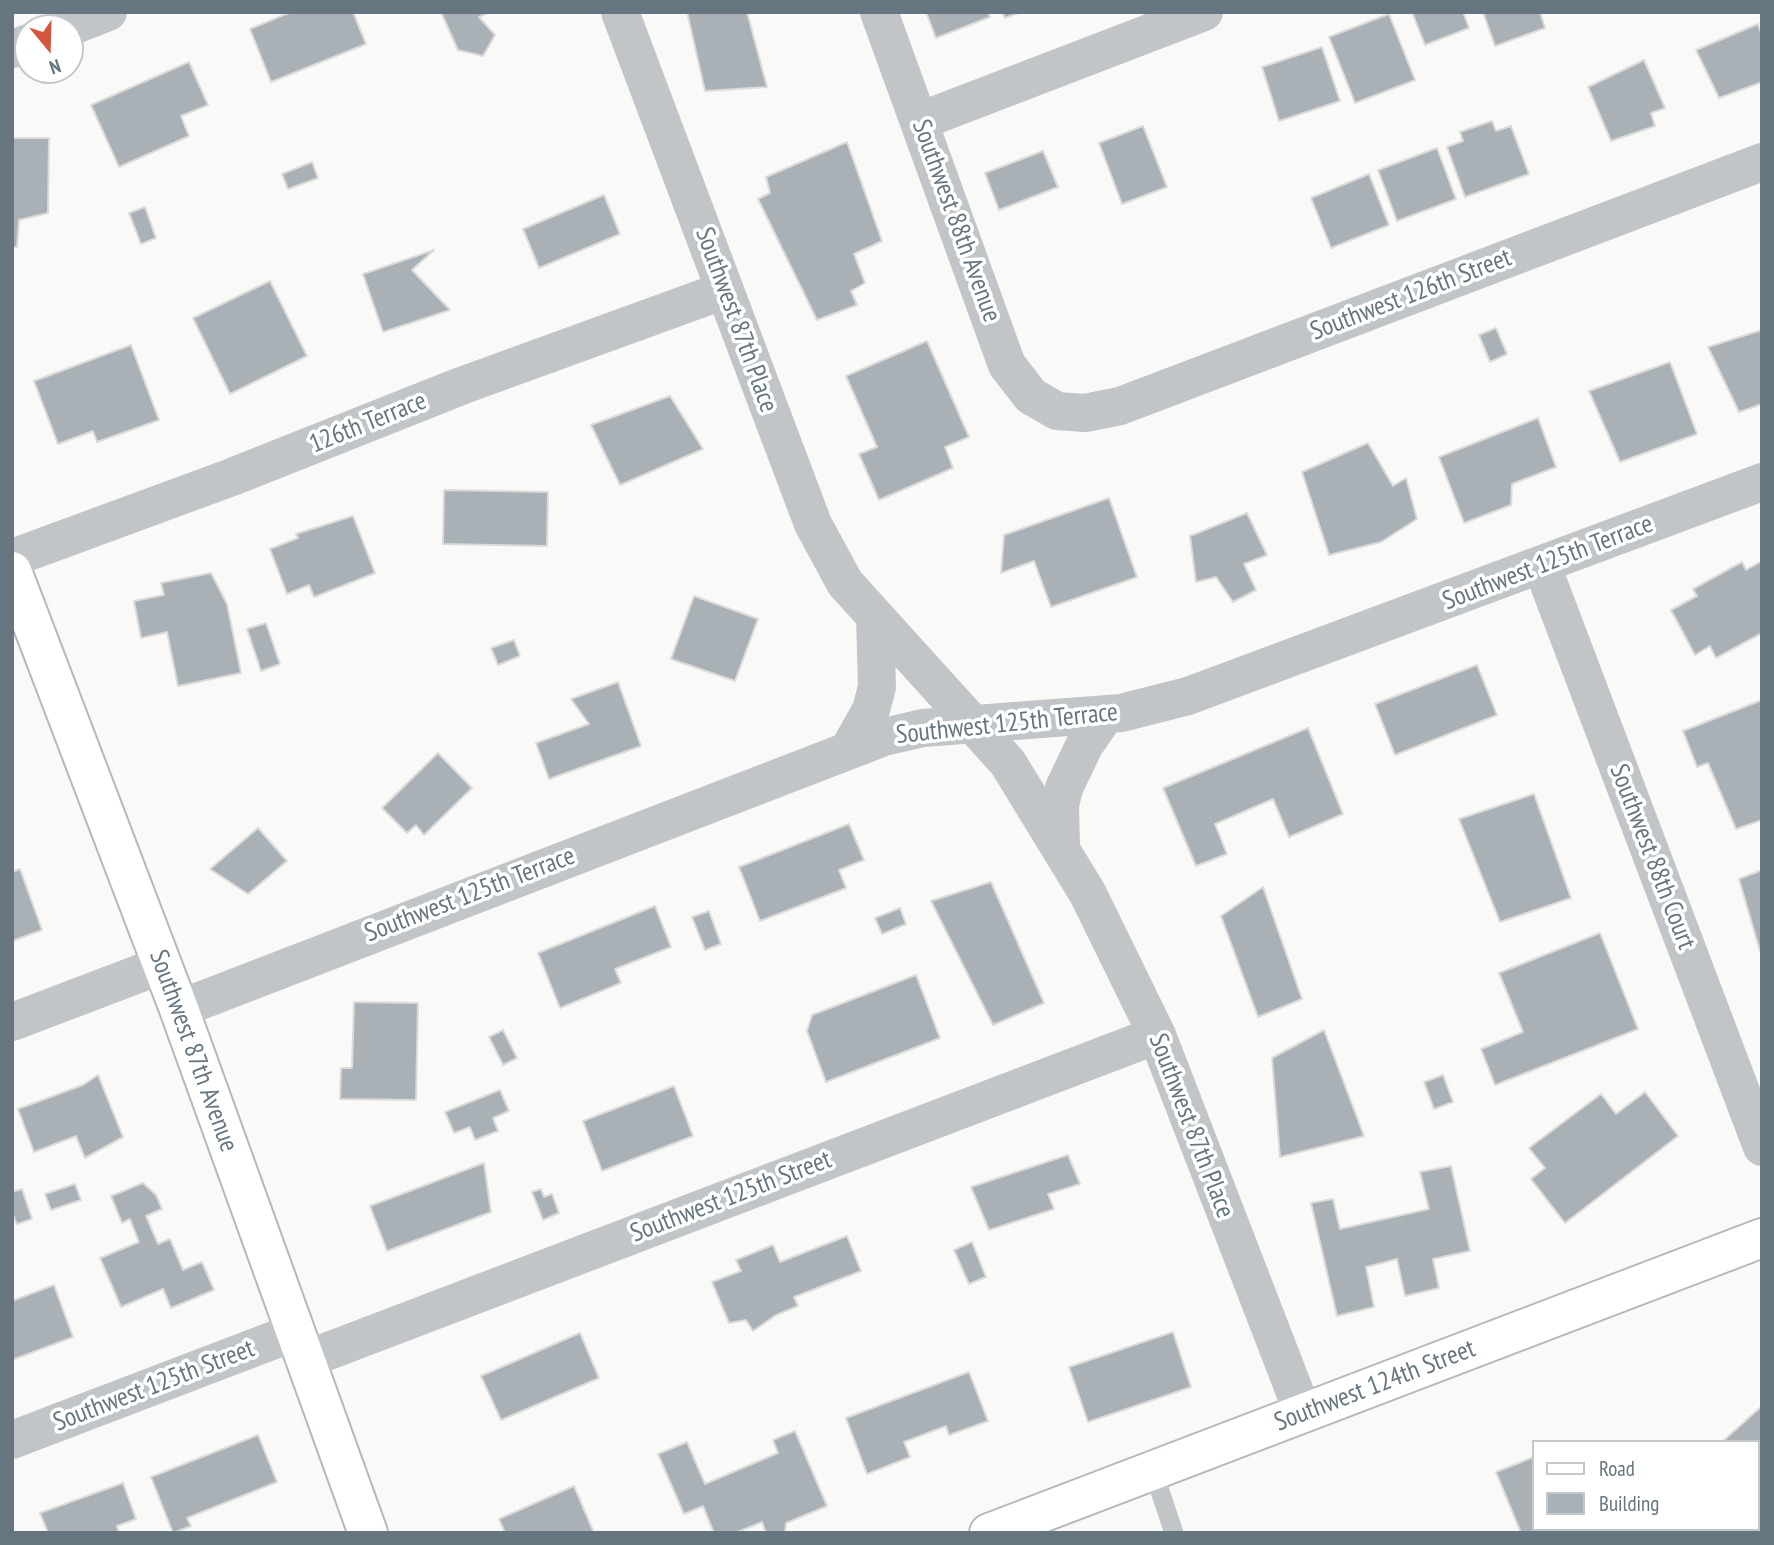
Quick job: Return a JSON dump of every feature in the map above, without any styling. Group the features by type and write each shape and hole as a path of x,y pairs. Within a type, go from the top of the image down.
{"main road":[{"name":"Southwest 87th Avenue","path":"16,591 162,965 368,1533"},
{"name":"Southwest 124th Street","path":"989,1533 1762,1238"}],"street":[{"path":"84,21 108,12"},
{"name":"Southwest 87th Place","path":"620,12 813,524 845,583 1008,763 1061,847 1124,963 1157,1035 1303,1413"},
{"name":"Southwest 88th Avenue","path":"879,12 1007,365 1031,396 1057,411"},
{"path":"920,121 1204,12"},
{"name":"Southwest 126th Street","path":"1057,411 1085,413 1120,406 1762,162"},
{"name":"126th Terrace","path":"12,558 193,491 461,386 725,290"},
{"name":"Southwest 125th Terrace","path":"178,1009 849,749 913,730 1107,714 1152,706 1236,681 1762,482"},
{"name":"Southwest 88th Court","path":"1542,566 1762,1147"},
{"path":"849,749 871,710 877,687 875,616"},
{"name":"Southwest 87th Place","path":"1061,847 1060,806 1064,788 1084,746 1107,714"},
{"path":"12,1022 162,965"},
{"name":"Southwest 125th Street","path":"12,1440 300,1346 1157,1035"}],"lane":[{"path":"1153,1470 1174,1533"}],"building":[{"path":"291,12 353,12 366,44 271,82 250,29"},
{"path":"441,12 490,12 479,17 495,35 483,56 458,50"},
{"path":"687,12 747,12 767,87 705,91"},
{"path":"926,12 988,12 990,17 936,38"},
{"path":"1002,12 1021,12 1005,18"},
{"path":"1412,12 1463,12 1469,28 1425,45"},
{"path":"1483,12 1540,12 1545,28 1495,46"},
{"path":"1389,14 1415,80 1355,103 1329,37"},
{"path":"1758,24 1762,36 1762,82 1719,98 1696,50"},
{"path":"1322,47 1340,101 1279,121 1262,67"},
{"path":"1644,60 1665,108 1651,113 1655,126 1611,141 1588,87"},
{"path":"189,62 208,105 181,116 189,136 119,167 91,105"},
{"path":"1492,121 1496,131 1511,126 1529,174 1465,197 1447,147 1463,141 1460,132"},
{"path":"1143,126 1167,187 1122,204 1099,143"},
{"path":"12,138 49,138 48,213 19,220 17,247 12,247"},
{"path":"847,142 882,241 854,254 865,283 851,291 857,305 817,320 758,199 770,193 766,177"},
{"path":"1437,148 1456,199 1397,221 1378,170"},
{"path":"1043,151 1058,187 999,210 985,173"},
{"path":"312,162 318,178 288,189 282,174"},
{"path":"1369,174 1389,225 1331,248 1311,198"},
{"path":"604,195 620,234 539,268 523,229"},
{"path":"145,207 156,238 141,244 129,213"},
{"path":"434,250 412,270 450,310 383,332 363,274"},
{"path":"270,281 307,356 230,394 193,318"},
{"path":"1496,328 1507,354 1490,362 1479,335"},
{"path":"1762,330 1762,404 1739,412 1708,347"},
{"path":"927,341 969,437 945,447 953,468 879,500 859,454 877,447 846,376"},
{"path":"131,345 159,420 97,442 93,431 58,444 34,381"},
{"path":"1670,362 1697,434 1620,462 1589,391"},
{"path":"670,396 703,449 620,485 591,425"},
{"path":"1538,418 1556,467 1512,484 1511,505 1464,523 1439,457"},
{"path":"1368,443 1393,486 1406,478 1417,519 1381,542 1329,555 1302,472"},
{"path":"444,490 548,492 547,546 443,544"},
{"path":"1109,498 1137,577 1051,607 1034,561 1001,573 1004,535"},
{"path":"1247,513 1267,555 1244,564 1256,590 1233,602 1216,577 1196,582 1190,536"},
{"path":"353,516 375,573 314,597 309,585 287,594 270,549 298,538 296,534"},
{"path":"1762,561 1762,633 1716,658 1710,646 1695,655 1671,610 1697,596 1693,589 1742,562 1746,570"},
{"path":"211,573 227,604 241,673 178,686 167,632 141,638 134,601 164,595 161,583"},
{"path":"694,596 758,619 735,681 671,659"},
{"path":"266,623 280,664 261,671 247,629"},
{"path":"514,640 520,656 498,665 491,648"},
{"path":"1477,665 1497,715 1395,755 1375,704"},
{"path":"618,682 641,746 549,779 536,743 589,724 571,699"},
{"path":"1762,700 1762,820 1736,829 1708,763 1697,767 1683,731"},
{"path":"1308,728 1343,814 1289,837 1273,799 1215,824 1227,854 1196,866 1163,788"},
{"path":"438,753 472,788 424,835 416,825 407,833 382,808"},
{"path":"1534,794 1571,898 1500,922 1459,819"},
{"path":"849,824 864,860 839,870 846,888 760,921 739,867"},
{"path":"258,828 287,861 248,894 210,869"},
{"path":"20,869 42,930 12,941 12,872"},
{"path":"1762,870 1762,951 1760,951 1739,879"},
{"path":"991,882 1044,1003 993,1025 931,901"},
{"path":"1263,887 1302,999 1258,1017 1221,916"},
{"path":"655,906 671,947 615,969 621,983 560,1008 538,953"},
{"path":"900,908 906,924 882,934 875,918"},
{"path":"709,911 721,944 705,950 692,917"},
{"path":"1600,933 1638,1029 1495,1085 1481,1049 1523,1032 1499,973"},
{"path":"916,975 940,1038 826,1082 807,1031 812,1015"},
{"path":"354,1002 418,1003 416,1100 340,1099 341,1068 352,1068"},
{"path":"503,1030 517,1058 503,1065 489,1037"},
{"path":"1324,1030 1364,1136 1280,1157 1272,1058"},
{"path":"98,1075 123,1137 85,1158 76,1136 34,1152 18,1109 83,1085"},
{"path":"1443,1075 1453,1102 1434,1109 1424,1082"},
{"path":"674,1086 693,1136 602,1171 583,1121"},
{"path":"500,1090 509,1111 493,1118 498,1131 475,1140 470,1127 454,1133 445,1112"},
{"path":"1645,1092 1678,1136 1565,1223 1531,1179 1545,1168 1529,1148 1601,1094 1616,1114"},
{"path":"1068,1155 1080,1184 1048,1194 1054,1209 989,1230 971,1187"},
{"path":"484,1163 491,1212 387,1251 370,1206"},
{"path":"1451,1166 1470,1251 1433,1259 1439,1288 1405,1296 1397,1259 1366,1267 1374,1307 1337,1316 1311,1203 1333,1199 1340,1229 1429,1209 1420,1172"},
{"path":"143,1183 156,1195 162,1209 146,1216 158,1244 170,1239 183,1270 202,1262 214,1290 171,1308 163,1289 121,1307 100,1258 139,1242 130,1219 122,1223 111,1196"},
{"path":"75,1184 81,1200 51,1210 45,1194"},
{"path":"22,1189 32,1219 17,1224 12,1213 12,1192"},
{"path":"541,1189 544,1197 552,1194 559,1213 543,1220 532,1192"},
{"path":"847,1236 861,1271 794,1297 798,1306 776,1315 753,1331 746,1320 729,1323 712,1282 741,1271 736,1260 773,1245 780,1262"},
{"path":"972,1242 986,1277 969,1284 954,1250"},
{"path":"54,1285 73,1337 12,1360 12,1301"},
{"path":"1173,1332 1191,1387 1088,1422 1069,1367"},
{"path":"580,1333 599,1378 501,1420 481,1376"},
{"path":"969,1372 988,1421 949,1435 946,1426 904,1442 910,1457 867,1474 846,1418"},
{"path":"1762,1406 1762,1489 1760,1440 1724,1440"},
{"path":"795,1431 827,1506 786,1523 785,1533 766,1533 762,1522 735,1533 714,1533 703,1506 684,1514 658,1454 687,1442 705,1484 778,1453 773,1440"},
{"path":"258,1435 277,1482 187,1518 191,1526 173,1533 151,1477"},
{"path":"1532,1458 1532,1531 1640,1533 1521,1533 1496,1472"},
{"path":"123,1483 136,1519 117,1526 119,1533 48,1533 40,1513"},
{"path":"574,1486 594,1533 505,1533 499,1519"}]}
